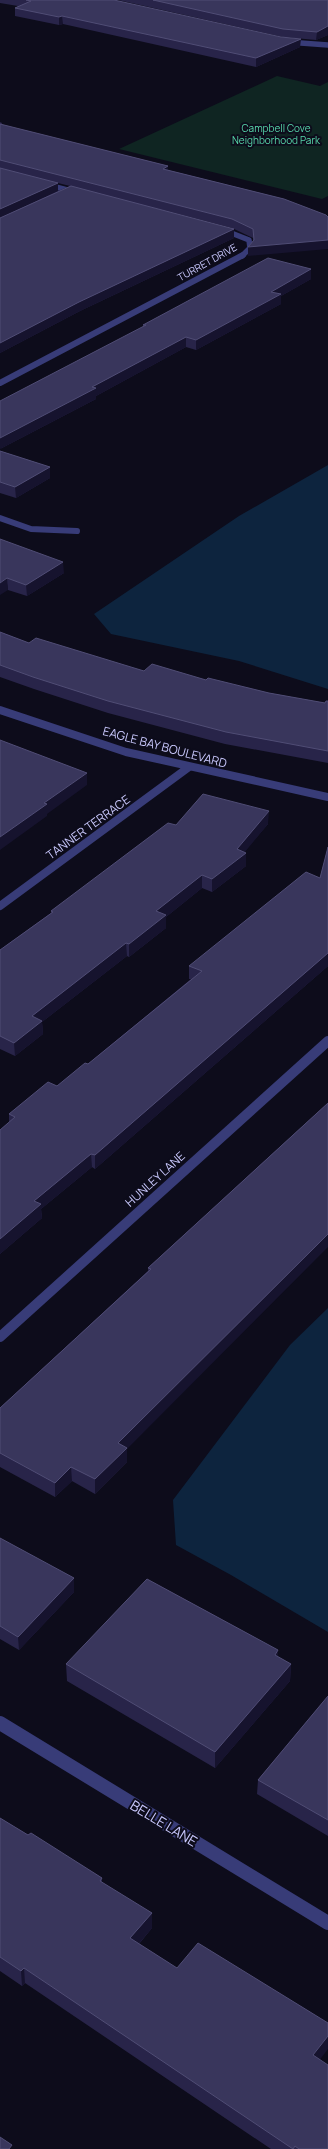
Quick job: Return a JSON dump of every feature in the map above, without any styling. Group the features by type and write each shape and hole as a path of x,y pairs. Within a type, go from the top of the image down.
{"street":[{"path":"282,41 328,45"},
{"path":"38,182 84,194"},
{"path":"62,194 69,191"},
{"name":"TURRET DRIVE","path":"0,383 242,256 250,248 249,240 215,228"},
{"path":"0,518 31,529 77,531"},
{"name":"EAGLE BAY BOULEVARD","path":"0,710 126,752 328,797"},
{"name":"TANNER TERRACE","path":"0,906 189,767"},
{"name":"HUNLEY LANE","path":"0,1337 328,1041"},
{"name":"BELLE LANE","path":"0,1723 328,1923"}],"green space":[{"name":"Campbell Cove Neighborhood Park","path":"277,76 320,86 328,82 328,196 322,199 119,149"}],"water":[{"path":"328,465 328,689 239,661 111,634 94,614 239,516"},
{"path":"328,1308 328,1632 231,1575 176,1545 173,1500 290,1345"}],"building":[{"path":"26,0 114,0 281,37 301,39 256,58 62,16 59,17 15,8 31,1"},
{"path":"153,0 328,0 328,26 317,32 283,29"},
{"path":"0,124 168,166 163,169 284,199 326,215 328,217 328,240 248,247 254,240 253,229 232,219 0,160"},
{"path":"0,168 58,183 0,209"},
{"path":"71,186 234,229 79,302 0,343 0,218"},
{"path":"268,258 311,269 271,292 281,294 196,340 186,337 92,387 96,388 0,438 0,401 146,325 143,325"},
{"path":"0,451 50,467 15,487 0,482"},
{"path":"0,539 63,562 26,585 7,578 0,583"},
{"path":"0,632 29,643 36,638 144,671 152,664 206,680 208,678 269,693 325,703 328,701 328,751 226,732 108,701 33,677 0,665"},
{"path":"0,740 87,773 44,803 47,804 0,837"},
{"path":"203,794 269,811 237,849 246,853 212,879 202,875 156,911 166,915 129,944 126,943 32,1016 42,1021 14,1043 0,1036 0,950 53,912 51,911 168,823 176,825"},
{"path":"328,847 328,953 95,1155 91,1154 34,1201 41,1204 0,1239 0,1130 15,1117 9,1114 48,1082 57,1086 85,1063 88,1064 202,971 189,966 306,872 320,878"},
{"path":"328,1103 328,1234 118,1443 127,1448 95,1479 71,1467 55,1483 0,1453 0,1408 151,1269 148,1268"},
{"path":"0,1538 74,1578 18,1637 0,1626"},
{"path":"147,1579 278,1650 275,1655 291,1664 215,1752 66,1664"},
{"path":"328,1696 328,1820 258,1780"},
{"path":"0,1818 28,1835 31,1833 102,1878 100,1881 152,1913 130,1938 177,1968 198,1943 328,2023 328,2036 313,2055 328,2065 328,2149 299,2149 295,2146 293,2149 24,1968 21,1971 0,1957"},
{"path":"0,2137 12,2145 9,2149 0,2149"}]}
